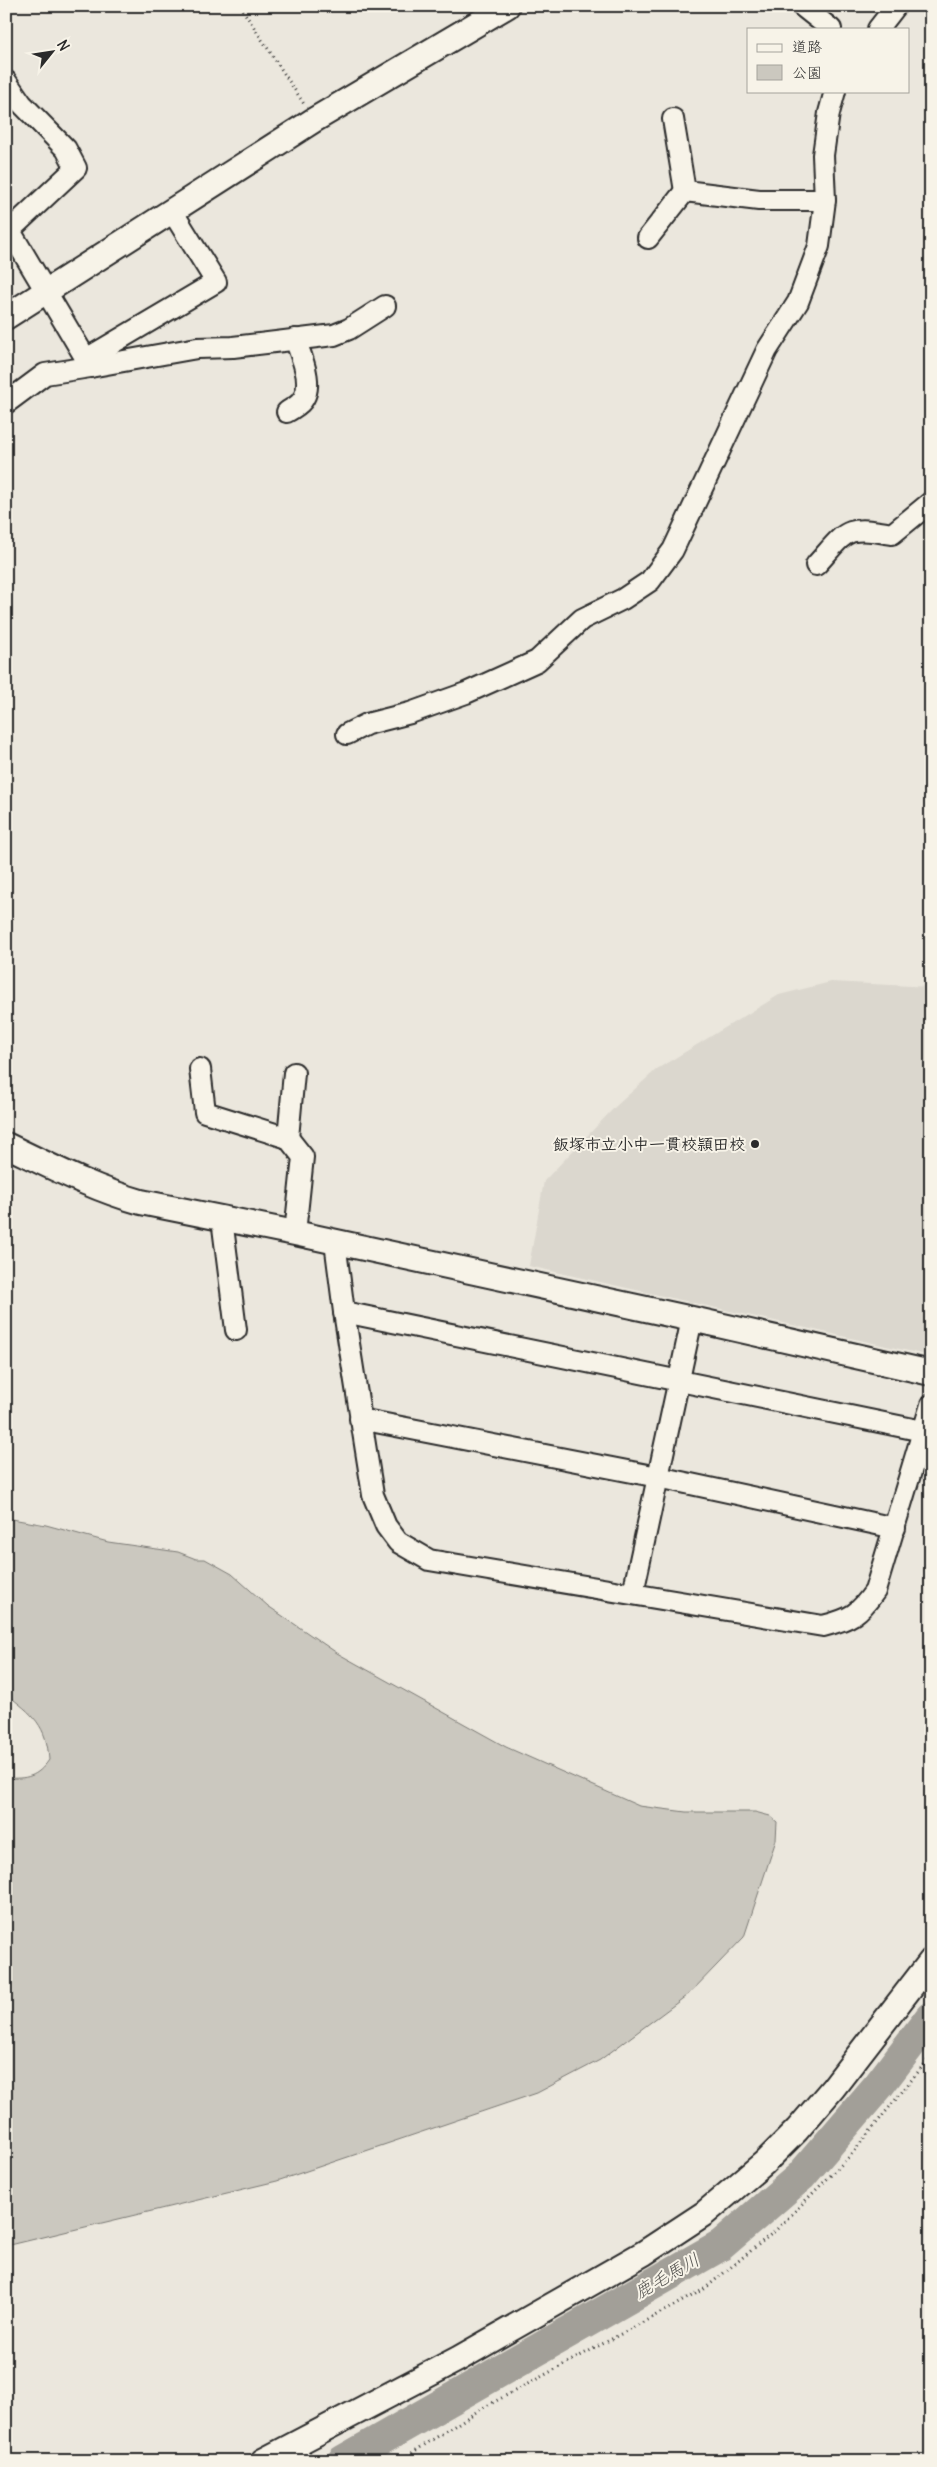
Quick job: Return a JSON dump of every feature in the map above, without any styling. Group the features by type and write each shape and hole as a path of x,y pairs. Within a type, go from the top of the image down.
{"street":[{"path":"6,317 314,120 508,6"},
{"path":"802,6 830,28"},
{"path":"879,28 896,6"},
{"path":"6,81 22,104 66,149 76,168 8,227 48,291 88,363"},
{"path":"347,734 367,724 410,713 466,693 537,661 582,619 623,599 650,581 672,550 767,350 798,302 819,246 825,200 824,154 829,112 835,92"},
{"path":"648,238 685,191 673,118"},
{"path":"685,191 759,200 825,200"},
{"path":"88,363 216,282 172,211"},
{"path":"6,403 45,374 88,363 197,348 233,347 334,335 349,329 384,306"},
{"path":"287,412 301,402 306,390 305,367 294,339"},
{"path":"816,565 844,535 858,529 892,534 931,502"},
{"path":"200,1069 205,1112 288,1138 303,1157 295,1233"},
{"path":"288,1138 294,1073"},
{"path":"6,1145 116,1195 222,1220 295,1233 692,1318 931,1373"},
{"path":"222,1220 236,1330"},
{"path":"335,1242 360,1419 373,1495 386,1526 398,1542 410,1551 429,1560 824,1626 847,1620 863,1609 875,1591 931,1405"},
{"path":"344,1312 678,1379 923,1431"},
{"path":"633,1593 692,1318"},
{"path":"360,1419 658,1477 895,1528"},
{"path":"263,2461 297,2452 644,2253 705,2213 764,2163 797,2130 833,2088 931,1961"}],"path":[{"path":"240,6 314,120"},
{"path":"399,2461 482,2409 703,2290 775,2231 850,2156 931,2056"}],"shaded area":[{"name":"飯塚市立小中一貫校頴田校","path":"831,982 931,987 931,1356 529,1266 544,1181 615,1107 657,1069 779,995"}],"green space":[{"path":"6,1518 46,1525 108,1542 178,1552 196,1559 205,1559 232,1574 268,1606 337,1653 506,1747 639,1806 686,1812 755,1812 770,1816 777,1822 776,1840 744,1937 690,1993 600,2060 537,2093 277,2181 6,2246 6,1778 31,1776 45,1766 49,1760 48,1748 42,1729 24,1708 6,1694"}],"waterway":[{"name":"鹿毛馬川","path":"343,2461 721,2245 801,2176 879,2085 931,2017"}],"place":[{"name":"飯塚市立小中一貫校頴田校","path":"755,1144"}]}
